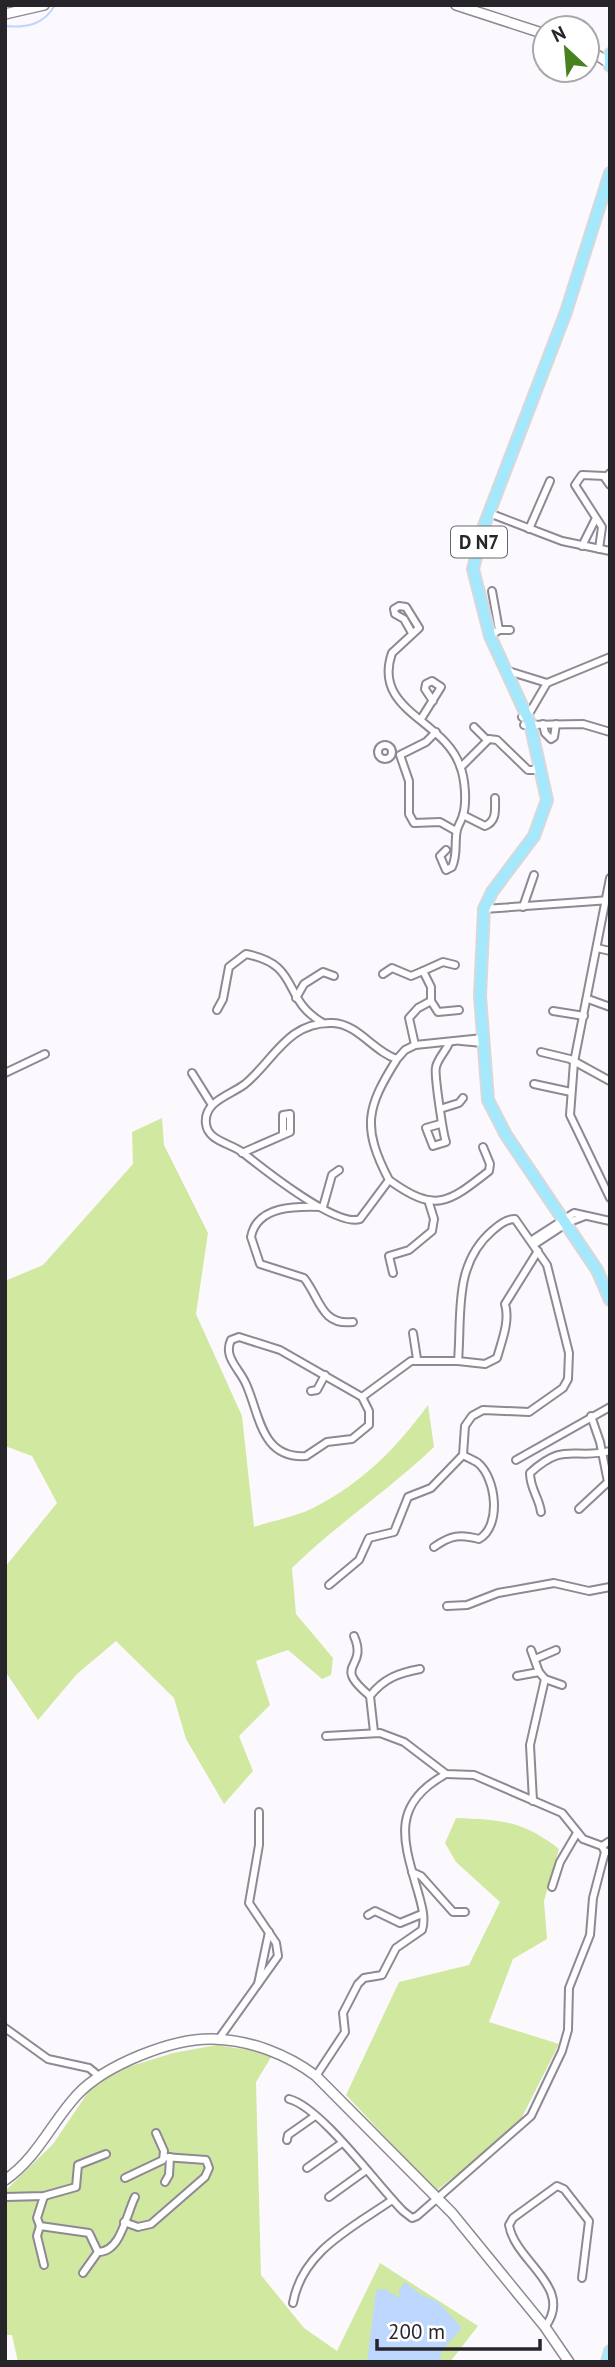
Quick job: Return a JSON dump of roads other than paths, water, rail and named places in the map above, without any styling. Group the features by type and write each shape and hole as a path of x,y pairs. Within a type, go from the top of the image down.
{"main road":[{"path":"5,14 44,5"},
{"path":"456,5 531,29"},
{"name":"D N7","path":"524,849 540,810 527,720 503,670 473,569 489,513 566,312 610,173"},
{"name":"D N7","path":"533,762 546,791 541,823 492,892 484,909 482,930 485,1080 492,1112 551,1201 586,1243 604,1274 610,1298"},
{"name":"D N7","path":"484,1037 496,1109 568,1220 597,1269 610,1298"},
{"path":"5,2180 28,2161 74,2099 99,2076 135,2056 204,2040 218,2040 279,2053 295,2060 316,2076 436,2198 545,2327 569,2362"},
{"path":"607,2362 610,2351"}],"street":[{"path":"599,549 603,532 575,485 577,479 593,474 608,474 610,485"},
{"path":"529,529 550,481"},
{"path":"489,513 582,546 610,551"},
{"path":"582,546 595,520"},
{"path":"492,591 494,633 510,630"},
{"path":"415,631 392,653 389,687 399,702 436,732 461,767 463,815 456,831 457,854 453,867 446,870 440,856 446,850"},
{"path":"503,670 547,683 610,657"},
{"path":"547,683 527,720 543,724 583,724 610,734 610,743"},
{"path":"421,719 433,701"},
{"path":"543,724 545,733 551,738 554,737 556,724"},
{"path":"474,727 486,740"},
{"path":"392,753 400,755 426,742 436,732"},
{"path":"461,767 486,740 497,740 533,762"},
{"path":"400,755 409,781 411,820 419,824 440,822 456,831"},
{"path":"463,815 485,826 491,823 495,817 495,798"},
{"path":"523,907 534,875"},
{"path":"610,878 575,1062 570,1115 610,1198"},
{"path":"484,909 607,900"},
{"path":"597,948 610,951"},
{"path":"217,1010 223,999 229,967 246,954 273,962 284,972 302,1008 323,1023"},
{"path":"383,974 392,968 411,976 443,962 455,965"},
{"path":"423,971 431,987 431,1001 438,1012 459,1010"},
{"path":"296,998 312,977 323,972 334,976"},
{"path":"588,999 610,1007"},
{"path":"415,1045 409,1018 418,1008 431,1001"},
{"path":"553,1011 584,1016"},
{"path":"389,1180 360,1220 346,1220 282,1185 242,1153 213,1138 208,1132 206,1117 212,1105 246,1083 285,1039 323,1023 337,1023 349,1027 384,1055 397,1059"},
{"path":"393,1272 390,1256 409,1250 432,1231 434,1219 429,1203 389,1180 373,1144 370,1122 377,1090 397,1059 405,1050 415,1045 484,1037"},
{"path":"440,1124 443,1108 435,1069 449,1043"},
{"path":"541,1052 575,1062 610,1081"},
{"path":"5,1073 45,1054"},
{"path":"192,1073 212,1105"},
{"path":"534,1084 571,1092"},
{"path":"443,1108 459,1103 463,1098"},
{"path":"242,1153 283,1134"},
{"path":"429,1203 456,1195 489,1171 491,1164 483,1147"},
{"path":"323,1207 332,1175 339,1170"},
{"path":"323,1207 284,1208 267,1214 252,1229 252,1248 260,1264 304,1278 326,1315 339,1324 353,1322"},
{"path":"534,1242 568,1220 587,1215 610,1221"},
{"path":"329,1585 355,1565 369,1538 376,1534 390,1533 397,1528 408,1497 431,1488 463,1455 465,1426 472,1416 483,1410 529,1412 563,1388 568,1379 569,1353 547,1265 534,1242 515,1219 490,1233 472,1255 462,1282 458,1361"},
{"path":"362,1397 417,1359 485,1364 497,1358 509,1317 505,1304 538,1251"},
{"path":"413,1333 417,1359"},
{"path":"246,1338 280,1350 362,1397 370,1419 358,1436 348,1441 327,1441 306,1456 287,1454 270,1443 261,1432 248,1388 229,1357 228,1347 231,1340 246,1338"},
{"path":"311,1391 317,1390 325,1375"},
{"path":"516,1460 610,1407"},
{"path":"579,1509 608,1482 606,1452 591,1416"},
{"path":"541,1512 538,1496 530,1484 530,1474 560,1453 606,1452"},
{"path":"434,1547 446,1538 461,1534 483,1537 491,1524 493,1503 490,1481 478,1463 463,1455"},
{"path":"447,1606 467,1605 498,1593 554,1583 589,1591 610,1587"},
{"path":"354,1636 358,1654 350,1674 352,1681 370,1696 374,1732"},
{"path":"531,1650 539,1672 545,1679 562,1685"},
{"path":"535,1659 556,1650"},
{"path":"370,1696 378,1686 397,1674 420,1669"},
{"path":"517,1676 539,1672"},
{"path":"533,1801 530,1745 545,1679"},
{"path":"326,1735 374,1732 404,1742 446,1774 474,1775 562,1813 577,1833 591,1844 606,1850"},
{"path":"316,2076 345,2032 343,2013 358,1984 364,1978 385,1972 396,1948 422,1930 422,1914 403,1830 408,1811 419,1794 446,1774"},
{"path":"522,1796 531,1784"},
{"path":"218,2040 278,1956 269,1932 249,1903 259,1845 259,1812"},
{"path":"552,1887 560,1862 577,1833"},
{"path":"289,2099 298,2101 315,2116 412,2218 531,2116 562,2051 568,2030 569,1989 590,1935 593,1898 610,1840"},
{"path":"412,1872 421,1876 453,1912 465,1912"},
{"path":"368,1915 375,1911 400,1923 422,1914"},
{"path":"257,1986 269,1932"},
{"path":"5,2028 48,2059 89,2068 99,2076"},
{"path":"287,2140 288,2135 315,2116"},
{"path":"156,2133 167,2157 169,2175 165,2182"},
{"path":"307,2168 342,2143"},
{"path":"5,2197 44,2196 76,2188 78,2165 106,2154"},
{"path":"124,2222 138,2227 151,2224 205,2177 209,2168 206,2160 167,2157 160,2164 125,2178"},
{"path":"328,2197 365,2171"},
{"path":"545,2327 554,2311 553,2295 522,2250 509,2225 513,2218 557,2186 564,2189 589,2221 582,2278"},
{"path":"44,2196 37,2218 40,2226 37,2236 44,2265"},
{"path":"83,2273 98,2252 111,2248 135,2197"},
{"path":"293,2303 299,2279 307,2265 337,2238 392,2200"},
{"path":"40,2226 89,2233 98,2252"}],"water":[{"path":"405,2282 420,2294 438,2302 462,2328 442,2350 439,2362 367,2362 376,2290 385,2289 399,2298 399,2290"}],"waterway":[{"path":"5,26 34,24 46,17 55,5"}]}
